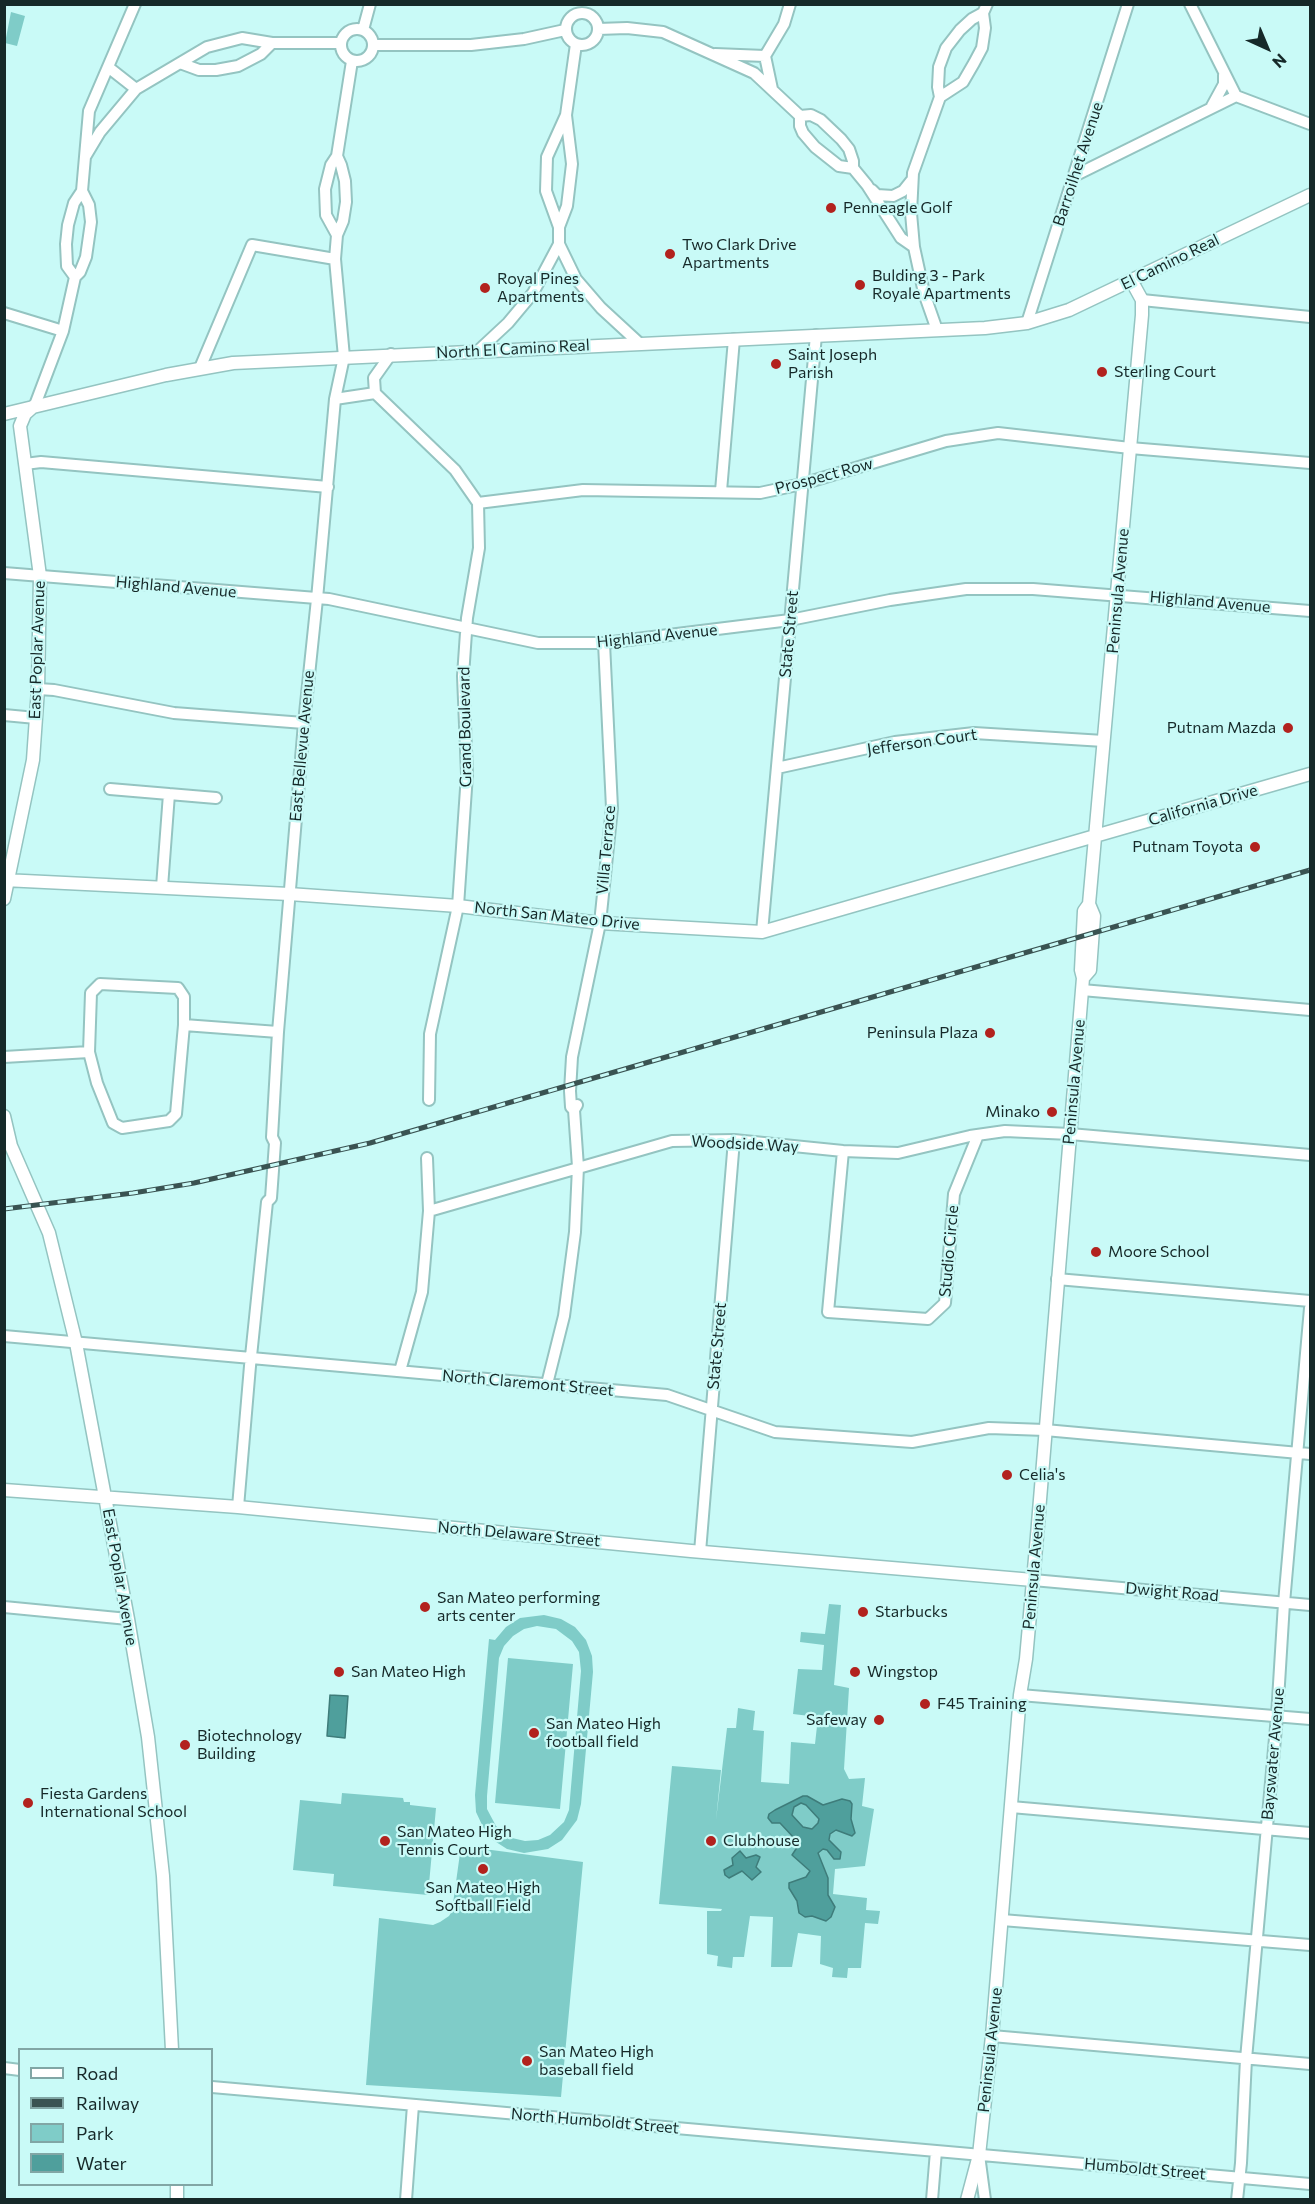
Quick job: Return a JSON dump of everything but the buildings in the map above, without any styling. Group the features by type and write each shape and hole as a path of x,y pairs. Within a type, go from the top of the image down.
{"main road":[{"name":"El Camino Real","path":"1027,323 1069,310 1311,195"},
{"path":"1131,280 1142,300"},
{"name":"Peninsula Avenue","path":"967,2199 979,2155 992,2036 1083,984 1090,970 1094,916 1089,904 1142,300"},
{"name":"North El Camino Real","path":"4,414 200,368 233,363 937,330 1027,323"},
{"name":"East Poplar Avenue","path":"4,899 33,760 38,689 40,576 20,426 25,414 35,405"},
{"name":"California Drive","path":"1095,835 1311,774"},
{"name":"North San Mateo Drive","path":"7,880 289,894 458,906 600,923 762,932 1095,835"},
{"name":"East Poplar Avenue","path":"4,1116 8,1146 49,1233 76,1343 128,1618 148,1737 163,1876 172,2048"},
{"name":"North Delaware Street","path":"4,1490 238,1507 700,1552 1033,1580"}],"street":[{"path":"75,278 67,266 66,244 74,203 82,191 89,111 135,4"},
{"path":"363,30 370,4"},
{"path":"772,89 765,56 784,24 790,4"},
{"name":"Barroilhet Avenue","path":"1027,323 1128,4"},
{"path":"1190,4 1236,96 1311,124"},
{"path":"588,9 598,29 591,43 581,46 568,39 565,30 572,16 588,9"},
{"path":"940,97 963,82 975,63 982,48 985,9"},
{"path":"937,330 924,293 914,248 911,213 912,180 940,97 939,67 946,48 960,30 985,9"},
{"path":"598,29 627,28 663,32 754,74 800,116 803,133 814,147 839,166 853,168"},
{"path":"363,30 371,35 374,45 371,55 362,61 352,61 344,54 341,43 349,31 363,30"},
{"path":"374,45 471,45 524,39 565,30"},
{"path":"85,157 100,132 136,89 207,47 242,38 272,43 341,43"},
{"path":"180,63 199,70 238,66 261,54 272,43"},
{"path":"559,227 567,206 572,164 566,115 576,45"},
{"path":"711,54 765,56"},
{"path":"337,235 330,224 324,203 327,175 337,156 352,61"},
{"path":"108,67 136,89"},
{"path":"1209,109 1217,100 1224,84 1224,71"},
{"path":"1074,176 1236,96"},
{"path":"566,115 547,157 546,192 559,227 559,244 576,279 601,308 639,343"},
{"path":"800,116 811,115 830,126 849,149 853,168 877,195 893,196 903,191 912,180"},
{"name":"East Bellevue Avenue","path":"238,1507 267,1202 271,1198 278,1032 304,723 335,399 344,357 335,259 337,235 343,221 346,202 342,165 337,156"},
{"path":"867,185 901,238 914,248"},
{"path":"35,405 63,331 75,278 86,257 90,237 89,205 82,191"},
{"path":"479,350 508,323 533,293 559,244"},
{"path":"200,368 252,245 335,259"},
{"path":"1142,300 1311,317"},
{"path":"4,313 63,331"},
{"name":"State Street","path":"762,932 816,335"},
{"path":"721,491 734,339"},
{"path":"391,354 374,378 375,393 455,470 478,502"},
{"path":"335,399 375,393"},
{"name":"Prospect Row","path":"478,502 583,490 760,493 802,484 946,441 998,433 1311,463"},
{"path":"25,464 41,462 328,487"},
{"name":"Grand Boulevard","path":"429,1100 430,1034 458,906 467,774 463,676 466,627 479,548 478,502"},
{"name":"Highland Avenue","path":"4,573 329,599 538,643 604,643 790,620 890,600 966,589 1033,589 1118,594 1311,611"},
{"name":"Villa Terrace","path":"547,1384 564,1316 574,1232 578,1167 574,1110 577,1106 577,1058 574,1055 600,923 612,808 604,643"},
{"path":"38,689 174,713 304,723"},
{"path":"4,715 36,718"},
{"name":"Jefferson Court","path":"777,768 896,742 974,733 1104,741"},
{"path":"110,789 216,798"},
{"path":"162,888 169,794"},
{"path":"99,984 178,988 184,997 184,1025 176,1114 170,1121 122,1128 113,1123 97,1083 89,1052 91,993 99,984"},
{"path":"1083,984 1311,1010"},
{"path":"184,1025 278,1032"},
{"path":"4,1057 89,1052"},
{"name":"Woodside Way","path":"429,1211 672,1141 734,1140 898,1153 1005,1131 1070,1134 1311,1155"},
{"name":"Studio Circle","path":"843,1150 828,1312 928,1319 945,1304 954,1194 978,1135"},
{"name":"State Street","path":"700,1552 734,1140"},
{"path":"400,1371 423,1292 429,1211 427,1158"},
{"path":"1057,1279 1311,1301"},
{"name":"Bayswater Avenue","path":"1237,2199 1246,2059 1311,1308"},
{"name":"North Claremont Street","path":"4,1336 667,1395 775,1432 912,1442 989,1428 1045,1430 1311,1454"},
{"name":"Dwight Road","path":"1033,1580 1311,1605"},
{"path":"4,1607 128,1618"},
{"path":"1020,1695 1311,1719"},
{"path":"1011,1807 1311,1833"},
{"path":"1002,1920 1311,1945"},
{"path":"992,2036 1311,2064"},
{"name":"North Humboldt Street","path":"213,2087 979,2155"},
{"path":"405,2199 414,2105"},
{"path":"932,2199 936,2151"},
{"name":"Humboldt Street","path":"979,2155 1311,2184"},
{"name":"Peninsula Avenue","path":"979,2155 986,2199"}],"green space":[{"path":"11,12 25,16 17,46 5,43"},
{"path":"829,1604 841,1605 834,1685 849,1688 844,1769 849,1779 865,1778 862,1806 874,1809 865,1866 835,1869 833,1894 867,1898 866,1910 880,1911 878,1924 865,1923 861,1968 848,1968 847,1978 832,1977 833,1968 820,1964 821,1936 798,1933 792,1967 771,1967 773,1917 750,1916 744,1957 733,1957 732,1968 717,1966 718,1956 707,1954 707,1911 721,1911 722,1909 659,1904 672,1766 721,1770 716,1820 727,1728 736,1728 738,1708 755,1711 753,1730 764,1731 761,1782 789,1784 791,1742 815,1744 818,1717 793,1714 798,1669 822,1670 824,1645 800,1642 801,1632 825,1634"},
{"path":"544,1615 561,1619 575,1627 586,1640 592,1656 593,1672 581,1804 577,1820 562,1840 548,1849 524,1853 507,1849 493,1840 483,1827 476,1812 475,1795 489,1639 495,1640 506,1627 520,1618","holes":["537,1626 556,1629 572,1641 579,1652 581,1671 569,1810 564,1822 550,1835 538,1840 525,1841 512,1838 496,1826 487,1809 499,1658 504,1646 524,1629"]},
{"name":"San Mateo High football field","path":"508,1658 573,1664 560,1809 495,1803"},
{"name":"San Mateo High Tennis Court","path":"342,1793 403,1798 404,1802 410,1802 410,1805 436,1808 428,1895 333,1886 334,1874 293,1870 300,1800 341,1804"},
{"path":"461,1846 583,1862 561,2097 366,2085 379,1918 433,1925 449,1916 452,1911"}],"water":[{"path":"330,1695 348,1696 345,1738 327,1736"},
{"path":"803,1796 823,1805 842,1799 852,1804 851,1819 855,1833 852,1836 836,1830 830,1834 829,1840 841,1852 840,1859 834,1859 827,1850 823,1849 818,1853 828,1878 828,1895 835,1907 831,1917 826,1921 812,1916 805,1917 799,1913 797,1901 789,1888 789,1883 806,1877 810,1871 792,1855 798,1846 795,1839 780,1823 772,1823 768,1818 769,1814","holes":["801,1803 806,1805 819,1819 812,1829 803,1827 792,1815 794,1807"]},
{"path":"740,1851 746,1858 756,1855 760,1857 756,1867 761,1872 752,1880 742,1871 729,1878 725,1875 724,1870 733,1865 732,1858"}],"railway":[{"path":"4,1209 194,1183 370,1143 1310,870"}],"place":[{"name":"Penneagle Golf","path":"831,208"},
{"name":"Two Clark Drive Apartments","path":"670,254"},
{"name":"Bulding 3 - Park Royale Apartments","path":"860,285"},
{"name":"Royal Pines Apartments","path":"485,288"},
{"name":"Saint Joseph Parish","path":"776,364"},
{"name":"Sterling Court","path":"1102,372"},
{"name":"Putnam Mazda","path":"1288,728"},
{"name":"Putnam Toyota","path":"1255,847"},
{"name":"Peninsula Plaza","path":"990,1033"},
{"name":"Minako","path":"1052,1112"},
{"name":"Moore School","path":"1096,1252"},
{"name":"Celia's","path":"1007,1475"},
{"name":"San Mateo performing arts center","path":"425,1607"},
{"name":"Starbucks","path":"863,1612"},
{"name":"San Mateo High","path":"339,1672"},
{"name":"Wingstop","path":"855,1672"},
{"name":"F45 Training","path":"925,1704"},
{"name":"Safeway","path":"879,1720"},
{"name":"San Mateo High football field","path":"534,1733"},
{"name":"Biotechnology Building","path":"185,1745"},
{"name":"Fiesta Gardens International School","path":"28,1803"},
{"name":"San Mateo High Tennis Court","path":"385,1841"},
{"name":"Clubhouse","path":"711,1841"},
{"name":"San Mateo High Softball Field","path":"483,1869"},
{"name":"San Mateo High baseball field","path":"527,2061"}]}
